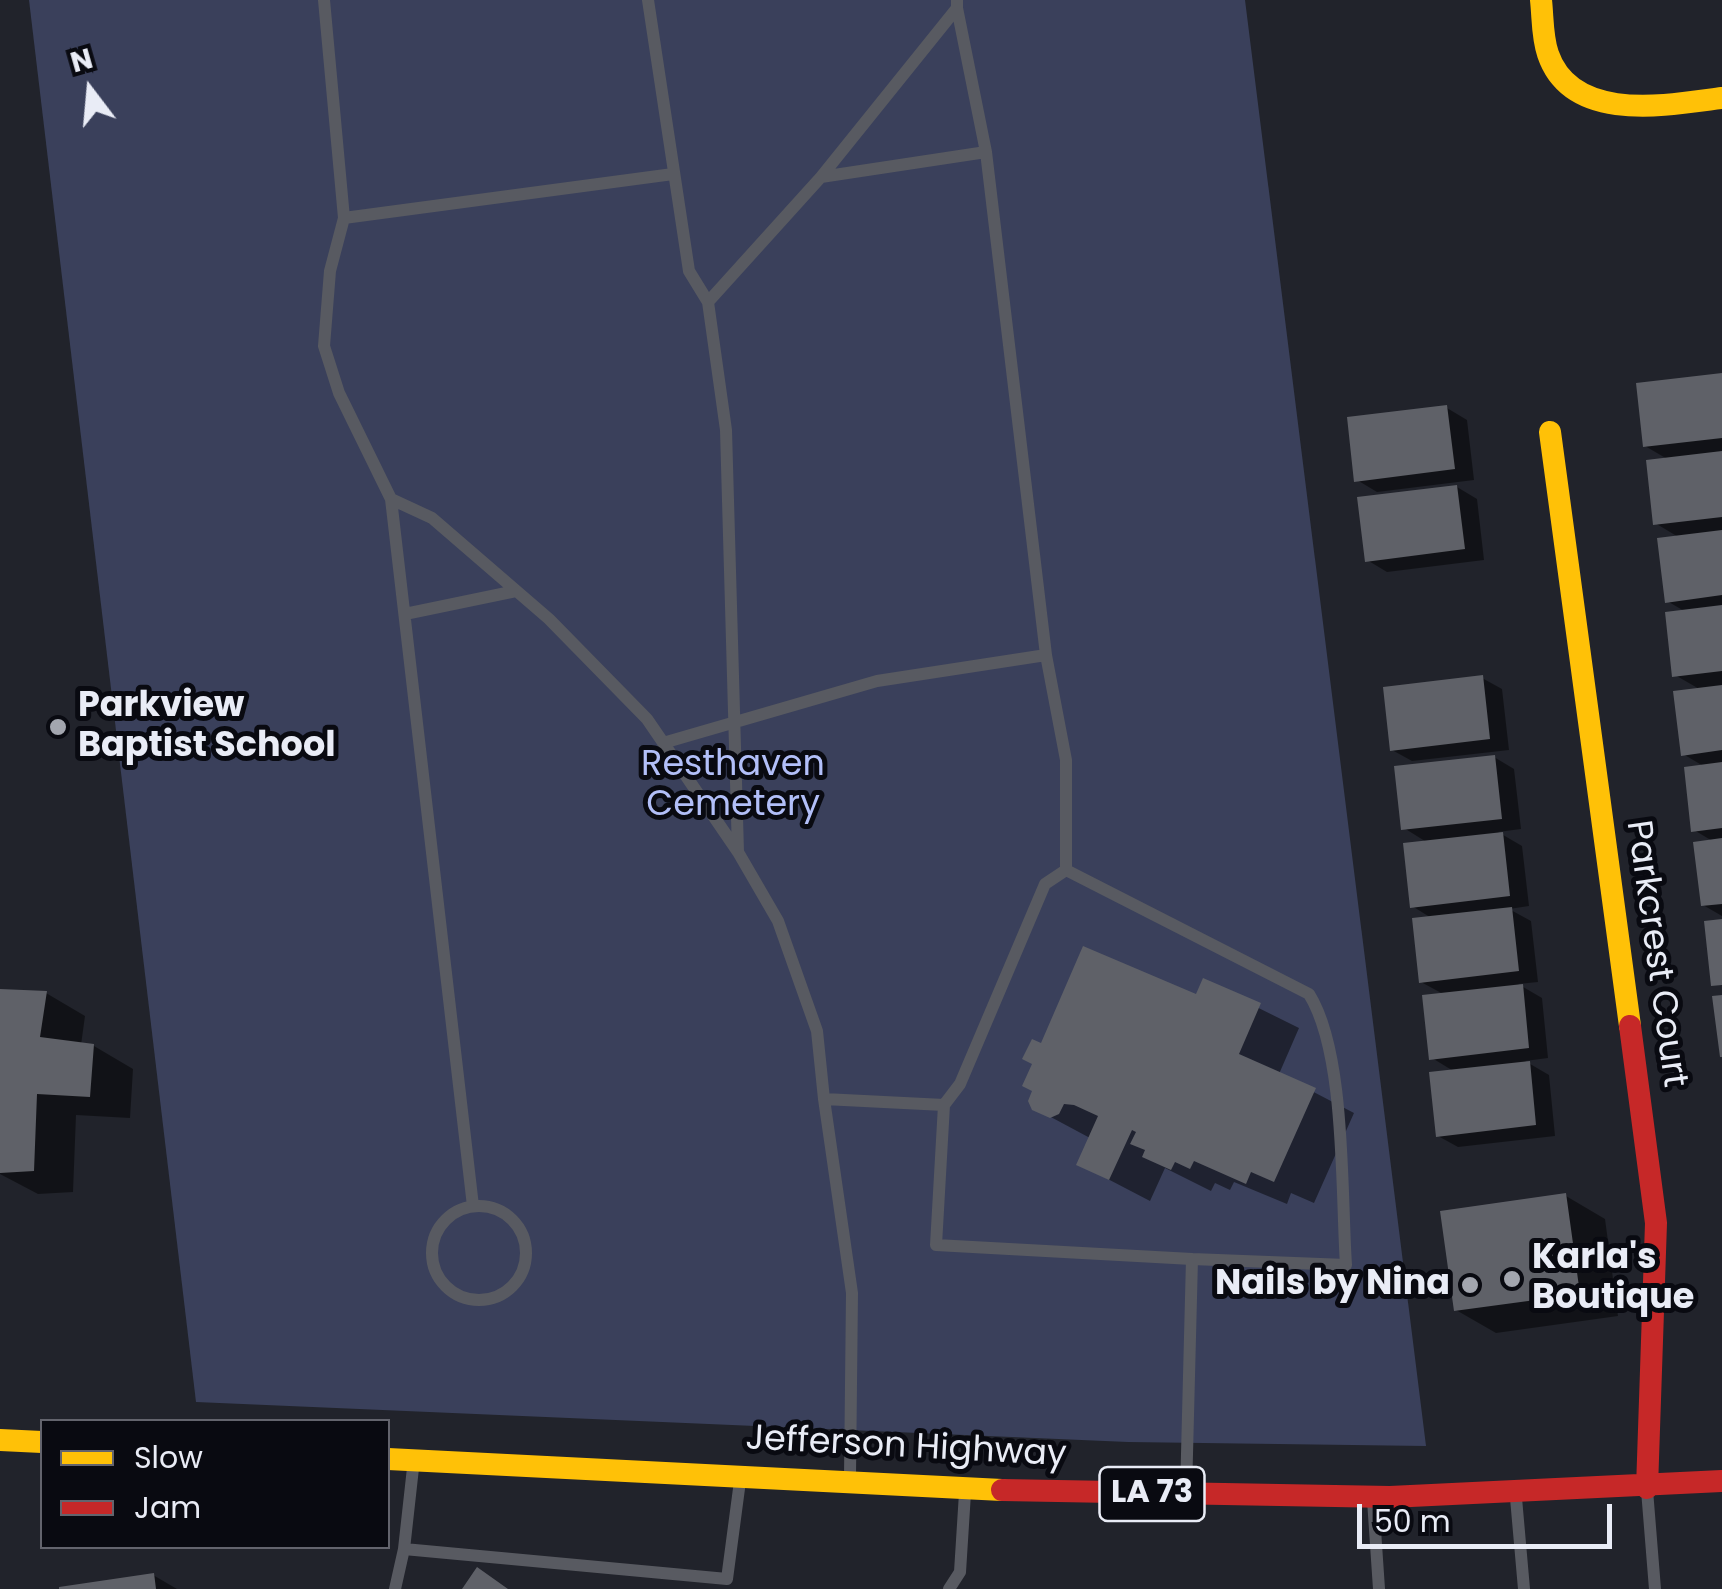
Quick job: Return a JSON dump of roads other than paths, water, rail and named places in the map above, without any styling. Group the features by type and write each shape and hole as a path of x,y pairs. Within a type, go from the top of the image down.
{"main road":[{"path":"1541,0 1549,59 1579,95 1636,108 1722,98"},
{"name":"Parkcrest Court","path":"1550,432 1656,1223 1647,1488"},
{"path":"0,1440 40,1442"},
{"name":"Jefferson Highway","path":"390,1459 1186,1495 1516,1496 1722,1481"}],"lane":[{"path":"324,0 344,218 330,271 324,346 339,393 391,498 473,1206"},
{"path":"648,0 688,271 708,302 726,430 738,722 738,852"},
{"path":"708,302 821,177 957,4"},
{"path":"957,4 986,152 1046,656 1066,760 1066,870"},
{"path":"821,177 986,152"},
{"path":"344,218 673,174"},
{"path":"391,498 432,518 516,591 648,719 738,852 778,921 816,1031 852,1294 850,1480"},
{"path":"404,614 516,591"},
{"path":"663,743 877,681 1046,656"},
{"path":"1066,870 1309,994 1323,1016 1332,1062 1346,1265 936,1244 944,1105 960,1084 1045,884 1066,870"},
{"path":"824,1099 944,1105"},
{"path":"473,1206 504,1213 516,1223 527,1252 524,1268 506,1292 476,1300 448,1289 433,1262 437,1232 459,1210 473,1206"},
{"path":"1186,1495 1192,1259"},
{"path":"395,1589 404,1549 414,1460"},
{"path":"404,1549 728,1579 740,1476"},
{"path":"949,1589 960,1572 966,1486"},
{"path":"1647,1488 1655,1589"},
{"path":"1516,1496 1524,1589"},
{"path":"1373,1497 1379,1589"}],"place":[{"name":"Parkview Baptist School","path":"58,727"},
{"name":"Karla's Boutique","path":"1512,1279"},
{"name":"Nails by Nina","path":"1470,1285"}],"park label":[{"name":"Resthaven Cemetery","path":"733,786"}]}
